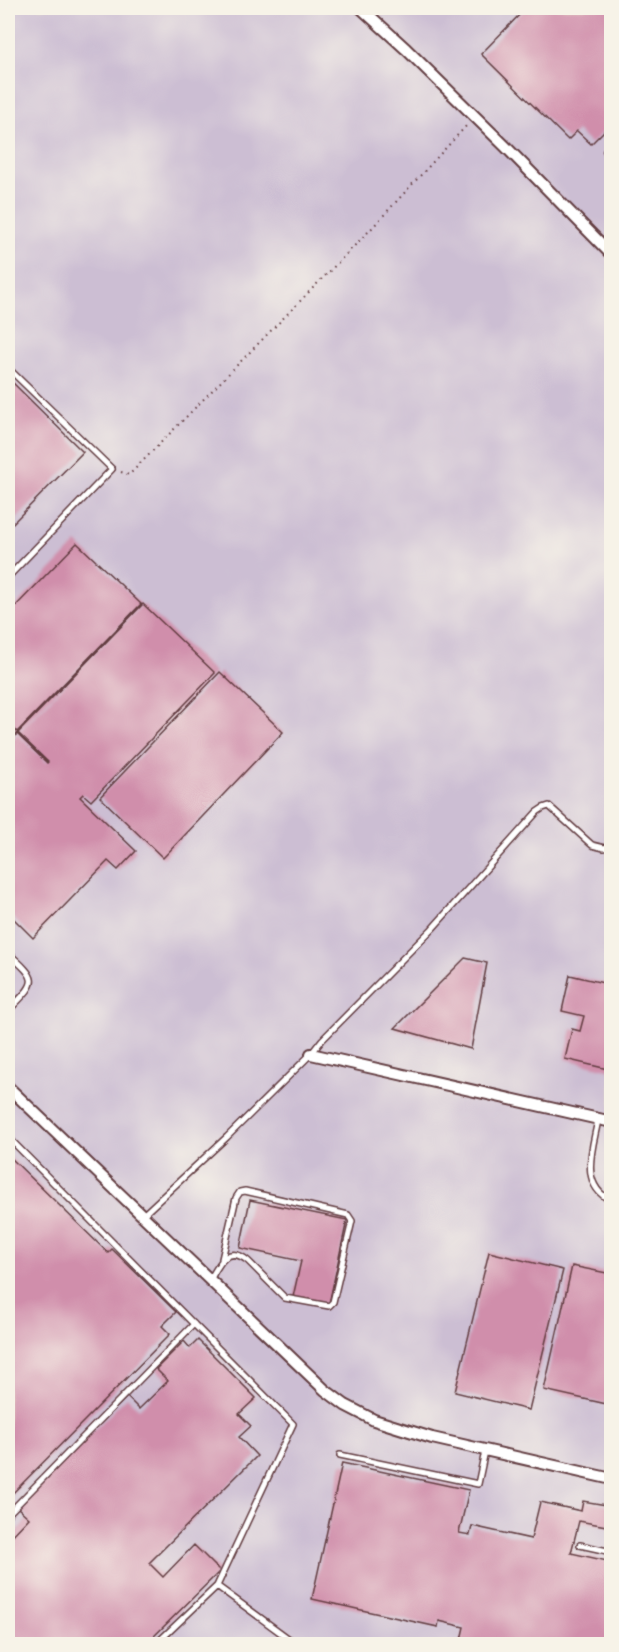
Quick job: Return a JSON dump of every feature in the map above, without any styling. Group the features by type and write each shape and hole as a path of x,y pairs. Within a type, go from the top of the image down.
{"street":[{"path":"361,8 406,49 611,253"},
{"path":"311,1054 612,1122"},
{"path":"8,1087 325,1390 345,1406 374,1420 432,1438 612,1479"}],"lane":[{"path":"606,151 612,156"},
{"path":"8,368 112,469 8,577"},
{"path":"142,1216 311,1054 322,1040 432,929 537,812 549,806 592,845 604,848 612,845"},
{"path":"8,953 27,970 32,978 31,986 8,1011"},
{"path":"598,1119 590,1172 591,1181 599,1192 612,1201"},
{"path":"8,1137 293,1424 217,1586 156,1644"},
{"path":"210,1280 222,1259 236,1198 240,1192 245,1191 348,1215 352,1221 333,1302 329,1306 285,1298 243,1256 235,1254 222,1259"},
{"path":"8,1514 194,1324"},
{"path":"340,1455 478,1484 485,1451"},
{"path":"580,1545 612,1552"},
{"path":"217,1586 296,1644"}],"path":[{"path":"112,469 129,475 371,229 475,117"}],"shaded area":[{"path":"8,8 611,8 611,1644 8,1644"}],"building":[{"path":"526,8 612,8 612,123 591,144 577,131 568,140 481,54"},
{"path":"8,378 83,452 8,528"},
{"path":"77,543 141,604 17,732 8,722 8,614"},
{"path":"143,604 215,673 91,801 83,794 80,797 136,851 118,870 108,861 33,938 8,913 8,745 17,734 48,762 18,733"},
{"path":"220,672 283,732 163,858 100,797"},
{"path":"8,727 14,733 8,740"},
{"path":"465,958 487,963 471,1049 395,1028"},
{"path":"570,975 612,985 612,1070 565,1059 572,1029 580,1031 584,1016 562,1011"},
{"path":"9,1156 108,1253 112,1249 176,1312 162,1326 170,1334 8,1498 8,1158"},
{"path":"250,1200 347,1220 329,1304 293,1297 301,1261 240,1248"},
{"path":"489,1252 563,1270 529,1410 455,1392"},
{"path":"572,1266 612,1274 611,1405 544,1390"},
{"path":"198,1340 256,1398 239,1414 251,1426 239,1437 257,1456 149,1563 163,1577 194,1545 220,1571 146,1644 8,1644 8,1540 29,1518 17,1507 127,1397 139,1409 168,1381 156,1369 184,1341 190,1348"},
{"path":"342,1463 469,1490 459,1533 470,1535 472,1526 531,1539 540,1502 581,1511 583,1501 612,1506 612,1527 579,1521 571,1553 612,1562 612,1644 460,1644 464,1627 439,1621 438,1627 312,1599"}]}
